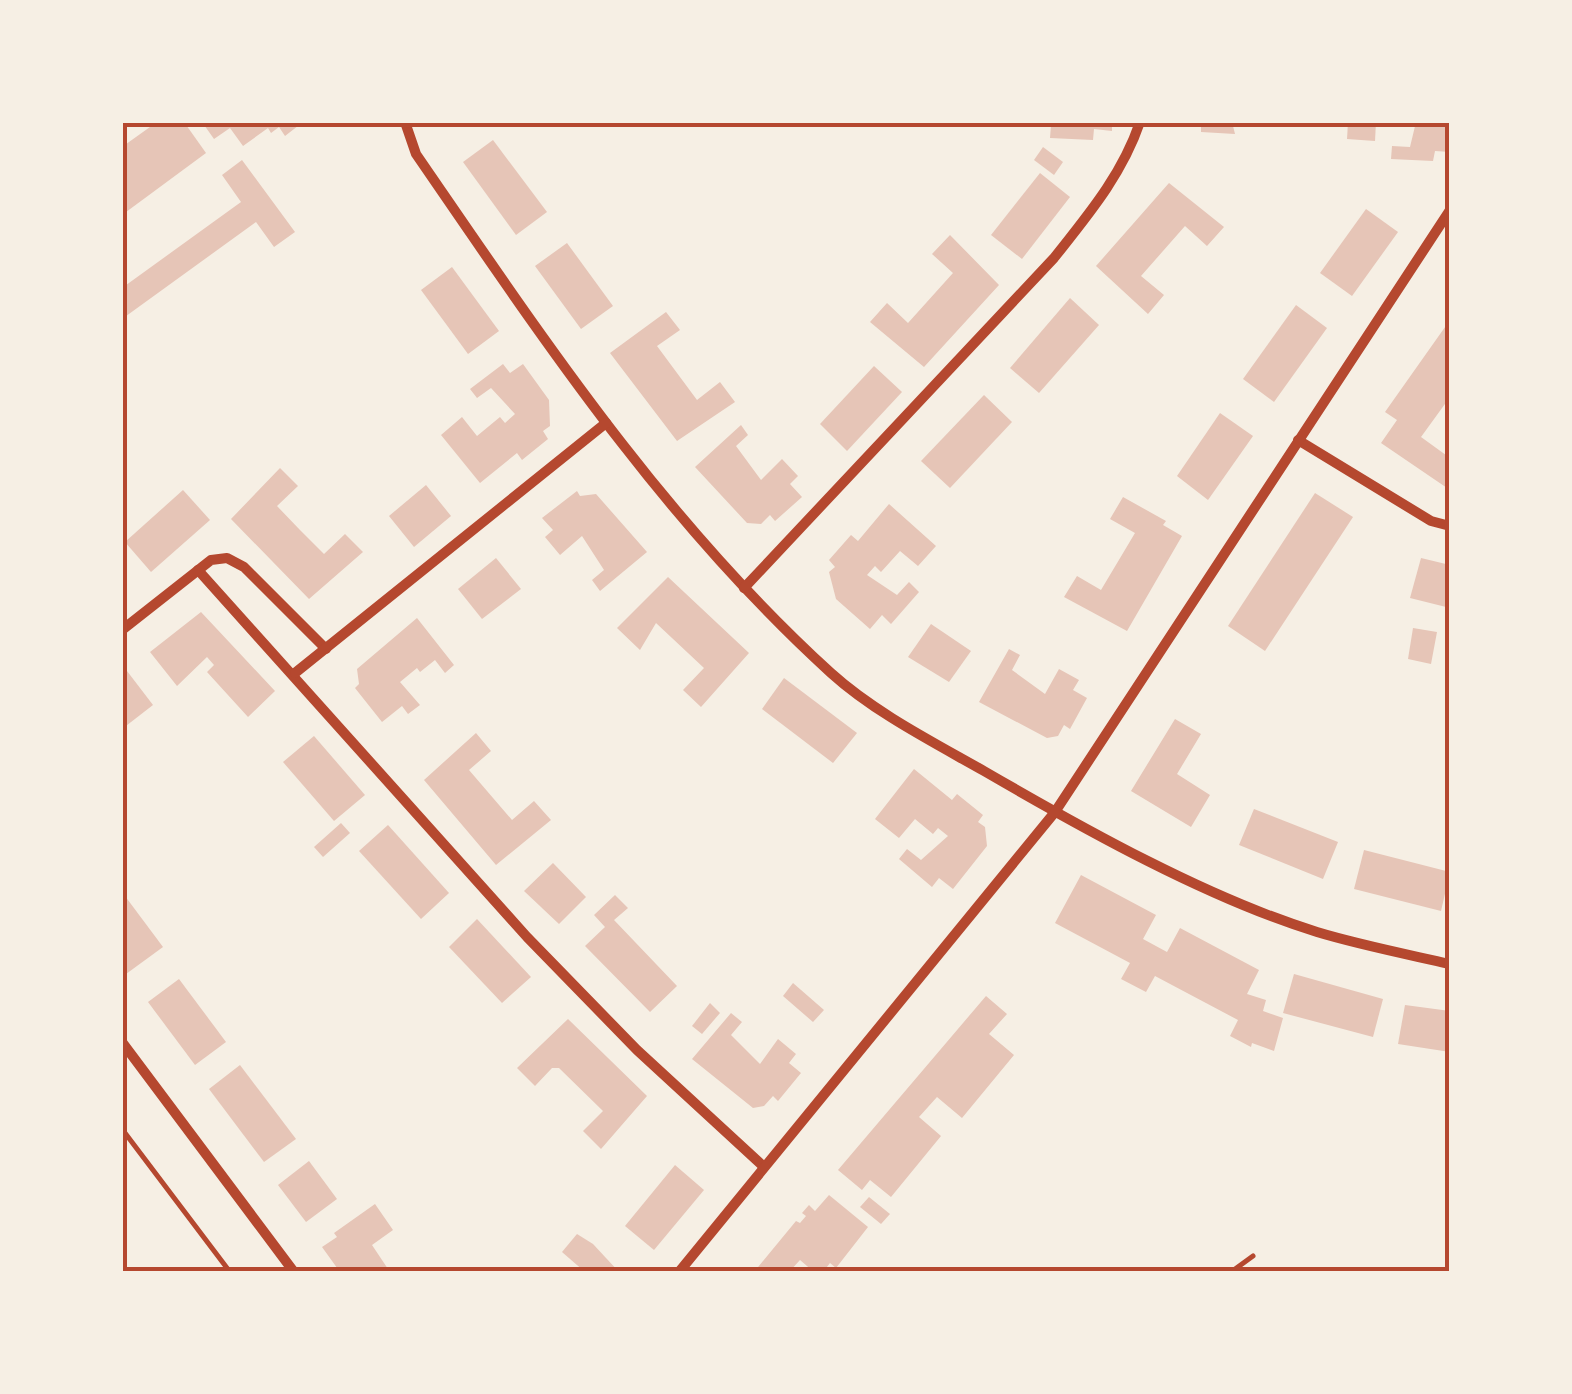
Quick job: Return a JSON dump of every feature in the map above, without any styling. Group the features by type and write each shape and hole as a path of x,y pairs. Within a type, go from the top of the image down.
{"street":[{"path":"404,122 416,154 663,500 744,588 834,676 926,738 1055,812 1215,892 1316,932 1450,964"},
{"path":"744,588 1054,258 1099,202 1130,150 1140,122"},
{"path":"679,1272 1055,812 1450,210"},
{"path":"295,673 606,423"},
{"path":"1298,440 1430,521 1450,526"},
{"path":"122,630 210,560 227,558 244,567 326,649"},
{"path":"198,570 295,673 527,937 638,1050 764,1166"},
{"path":"122,1042 294,1272"}],"path":[{"path":"122,1129 230,1272"},
{"path":"1231,1272 1253,1256"}],"building":[{"path":"157,122 184,122 206,153 122,215 122,147"},
{"path":"202,122 303,122 285,136 279,127 271,133 268,128 243,146 230,128 214,139"},
{"path":"1112,122 1112,131 1094,129 1093,140 1050,138 1051,125"},
{"path":"1201,122 1232,122 1235,134 1201,132"},
{"path":"1348,122 1376,122 1375,141 1347,139"},
{"path":"1416,122 1450,122 1450,152 1435,151 1433,161 1391,159 1392,146 1410,147"},
{"path":"493,140 547,212 516,235 463,162"},
{"path":"1043,147 1063,162 1054,175 1034,160"},
{"path":"242,160 295,232 274,247 256,222 122,319 122,288 241,202 222,175"},
{"path":"1040,173 1070,197 1022,259 991,235"},
{"path":"1169,183 1224,227 1207,246 1185,226 1141,276 1164,295 1148,314 1096,266"},
{"path":"1366,209 1398,232 1352,296 1320,273"},
{"path":"950,235 999,285 924,367 870,322 887,303 908,323 953,273 932,254"},
{"path":"567,243 613,306 581,329 535,266"},
{"path":"452,267 499,331 468,354 421,290"},
{"path":"1070,298 1099,325 1039,393 1010,368"},
{"path":"1296,305 1327,328 1274,402 1243,379"},
{"path":"666,312 680,330 657,346 697,400 720,382 735,402 677,441 610,353"},
{"path":"1450,320 1450,397 1421,437 1450,458 1450,490 1381,443 1397,420 1385,412"},
{"path":"503,364 510,373 523,364 549,400 550,426 543,431 548,439 522,460 517,453 480,483 441,435 462,417 477,436 500,417 505,423 515,414 491,388 477,398 470,389"},
{"path":"874,366 902,392 847,451 820,424"},
{"path":"984,395 1012,422 950,488 921,461"},
{"path":"1220,413 1253,436 1208,500 1177,476"},
{"path":"741,425 748,435 736,446 761,480 782,459 798,476 790,484 802,497 775,521 770,515 761,524 747,523 695,467"},
{"path":"280,468 298,486 277,506 300,530 324,554 345,534 363,552 309,599 231,519"},
{"path":"426,485 451,516 414,547 389,516"},
{"path":"183,490 210,520 151,572 125,542"},
{"path":"577,491 580,496 596,494 647,552 600,591 592,580 604,570 582,536 560,555 545,537 553,530 542,518"},
{"path":"1315,493 1353,517 1265,651 1228,626"},
{"path":"1123,497 1166,521 1163,525 1182,536 1127,631 1064,597 1077,576 1101,590 1135,533 1110,519"},
{"path":"889,504 936,546 918,566 900,551 881,572 875,566 867,575 897,595 909,582 919,592 891,624 882,615 870,629 836,599 829,572 835,567 829,560 851,535 858,541"},
{"path":"496,558 521,589 482,619 458,589"},
{"path":"1421,558 1450,565 1450,608 1410,598"},
{"path":"668,577 749,653 701,707 683,690 704,668 656,623 640,650 617,628"},
{"path":"201,612 275,691 248,717 207,672 214,665 207,657 177,686 150,652"},
{"path":"417,618 454,665 445,673 435,660 420,672 417,668 400,682 420,705 408,714 402,706 382,722 355,688 359,684 357,669"},
{"path":"931,624 971,651 949,682 908,657"},
{"path":"1413,628 1437,632 1431,664 1408,659"},
{"path":"1009,649 1020,655 1012,670 1045,694 1059,669 1079,680 1073,690 1087,698 1070,729 1064,725 1058,736 1047,738 979,702"},
{"path":"127,671 153,705 122,729 122,675"},
{"path":"784,678 857,733 833,763 762,709"},
{"path":"1175,719 1201,734 1177,774 1210,795 1191,827 1131,791"},
{"path":"476,733 491,751 469,770 512,820 534,801 551,820 496,865 424,780"},
{"path":"314,736 365,795 334,821 283,762"},
{"path":"914,769 952,800 957,794 983,815 978,822 985,827 987,846 953,889 939,878 932,887 899,859 907,849 921,860 948,836 938,828 933,834 915,819 899,838 875,819"},
{"path":"1254,809 1338,842 1323,879 1239,845"},
{"path":"341,823 350,833 323,857 314,847"},
{"path":"388,825 449,893 421,919 359,851"},
{"path":"1364,850 1450,872 1441,911 1354,889"},
{"path":"553,863 586,897 559,924 524,891"},
{"path":"1081,875 1156,915 1143,939 1167,952 1180,928 1259,970 1247,994 1266,1000 1263,1011 1283,1018 1274,1051 1252,1043 1251,1047 1230,1036 1238,1020 1155,976 1146,992 1121,979 1130,963 1055,923"},
{"path":"122,892 163,947 126,974 122,969"},
{"path":"615,895 628,908 614,920 677,986 650,1012 585,946 605,927 594,915"},
{"path":"477,919 531,977 502,1003 449,947"},
{"path":"1294,974 1383,999 1373,1037 1283,1013"},
{"path":"179,979 226,1042 195,1065 148,1002"},
{"path":"793,983 824,1010 813,1022 783,996"},
{"path":"986,996 1007,1014 989,1034 1014,1055 962,1118 937,1097 919,1117 941,1136 891,1197 870,1180 862,1190 838,1170"},
{"path":"710,1003 720,1013 702,1034 692,1026"},
{"path":"1405,1005 1450,1011 1450,1052 1398,1044"},
{"path":"731,1013 742,1022 731,1035 760,1064 778,1039 796,1054 789,1063 801,1073 778,1101 773,1096 764,1106 753,1108 692,1059"},
{"path":"568,1019 647,1096 601,1149 583,1131 603,1111 559,1068 552,1068 535,1086 517,1068"},
{"path":"240,1065 296,1139 264,1162 209,1089"},
{"path":"309,1161 337,1199 306,1222 278,1185"},
{"path":"675,1165 704,1190 654,1250 625,1226"},
{"path":"829,1195 868,1227 836,1268 830,1263 823,1272 814,1272 800,1260 789,1272 754,1272 796,1221 800,1223 806,1216 802,1213 809,1205 815,1211"},
{"path":"869,1197 890,1214 881,1224 860,1207"},
{"path":"375,1204 393,1230 372,1245 390,1272 340,1272 322,1247 337,1237 334,1233"},
{"path":"577,1234 593,1244 619,1272 585,1272 562,1252"}]}
